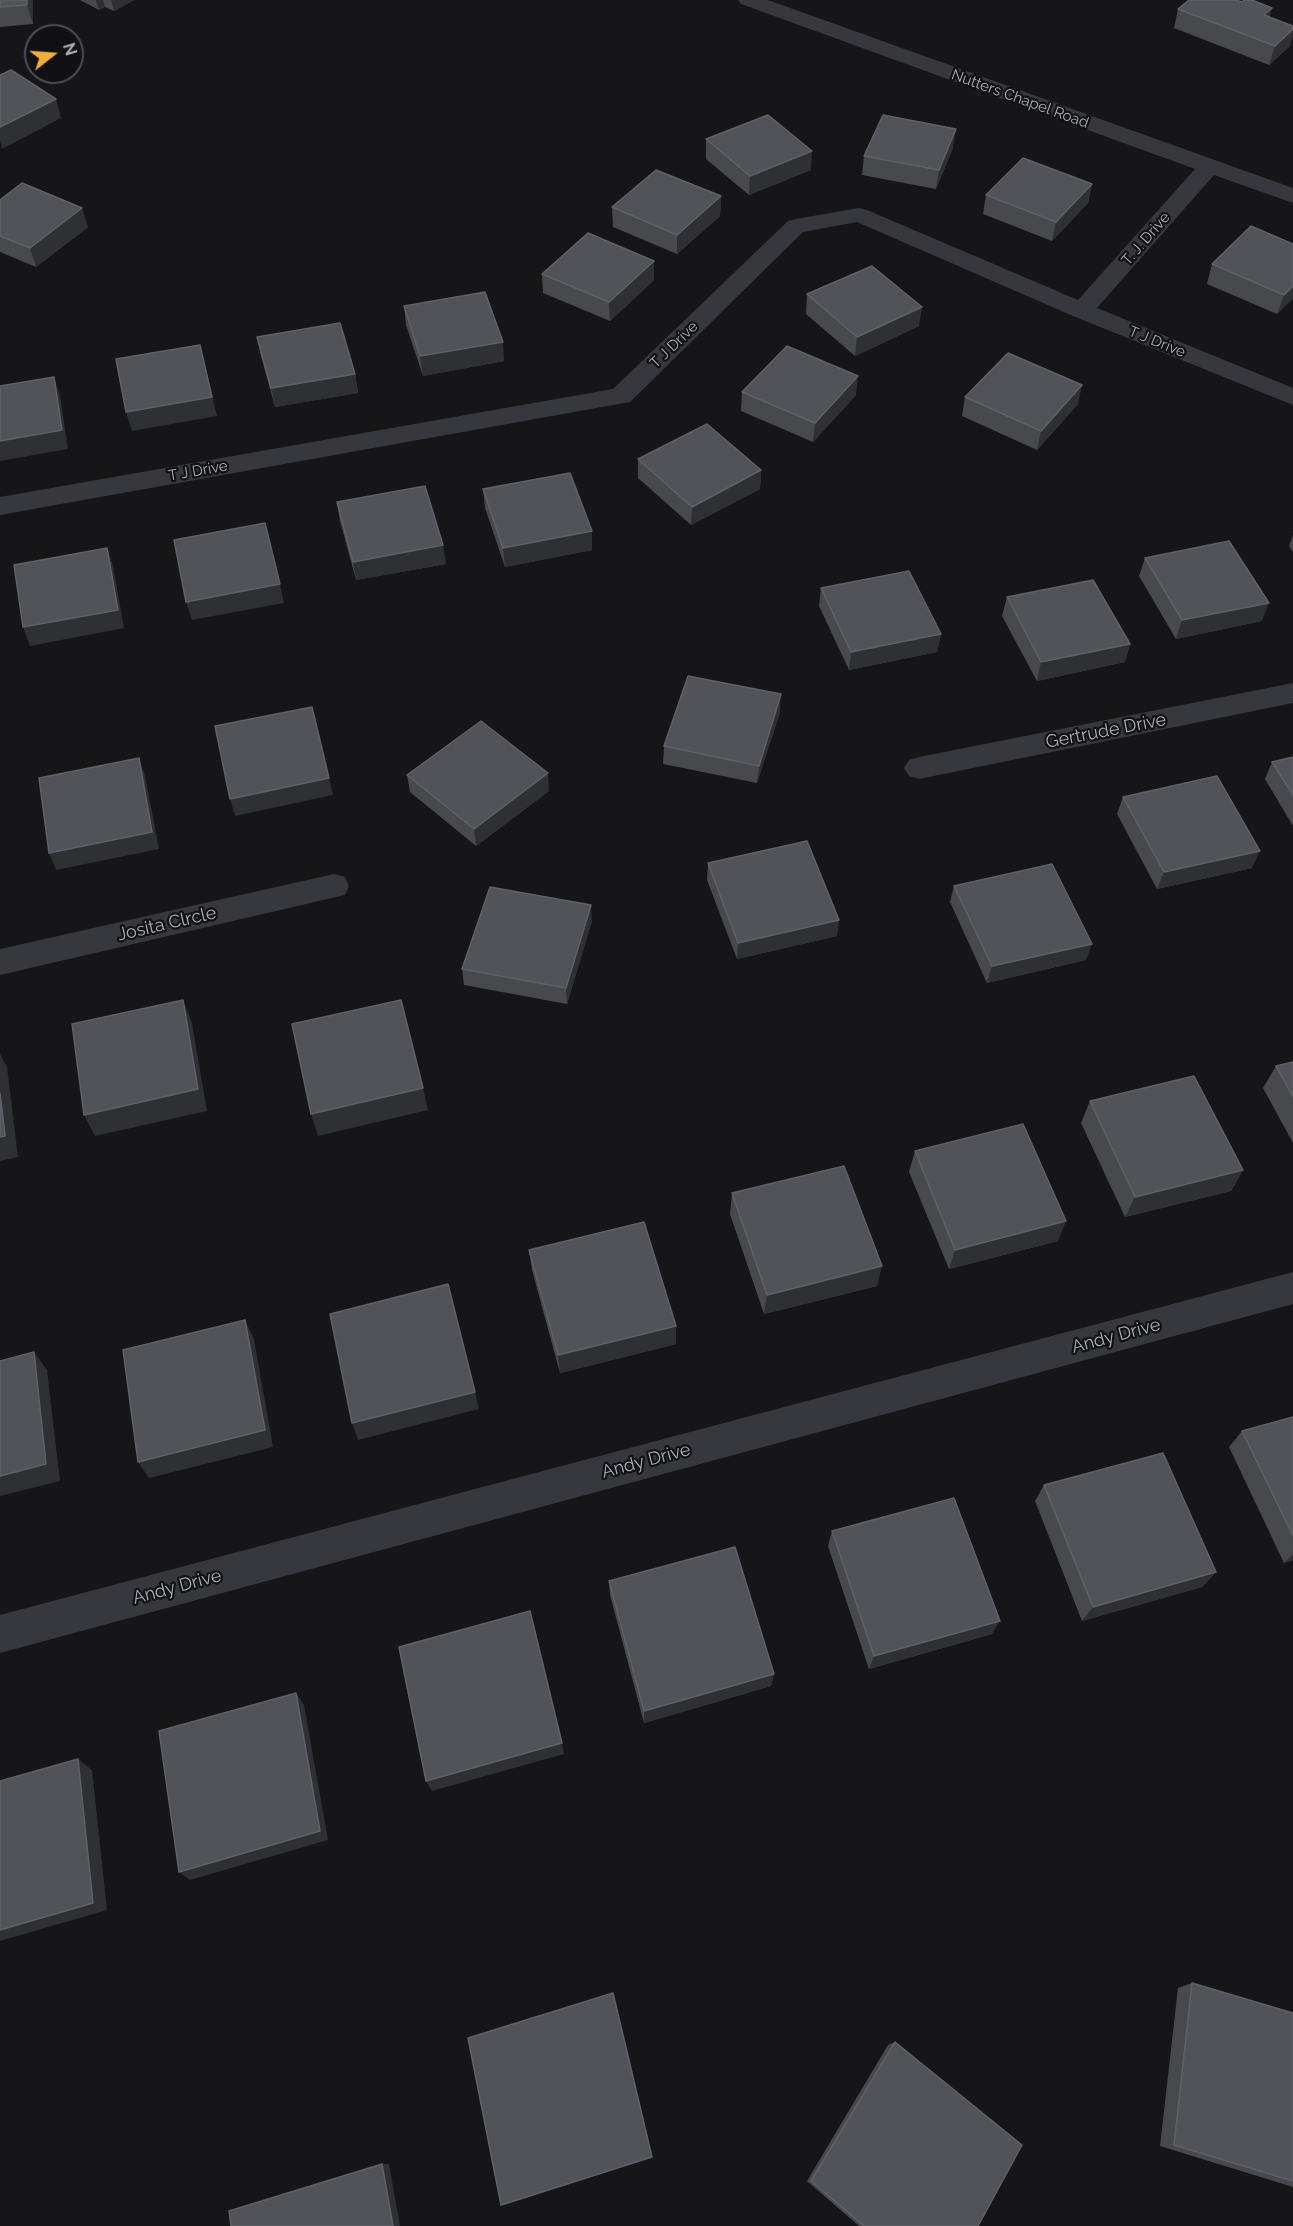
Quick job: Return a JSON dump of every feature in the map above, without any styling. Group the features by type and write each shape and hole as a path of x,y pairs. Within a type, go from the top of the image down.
{"street":[{"name":"Nutters Chapel Road","path":"748,0 1293,196"},
{"name":"T. J. Drive","path":"1082,311 1209,167"},
{"name":"T J Drive","path":"0,506 621,396 796,226 859,214 1082,311 1293,397"},
{"name":"Gertrude Drive","path":"919,768 1293,693"},
{"name":"Josita Clrcle","path":"0,962 334,886"},
{"name":"Andy Drive","path":"0,1634 1293,1288"}],"building":[{"path":"0,0 27,0 27,5 0,7"},
{"path":"1189,0 1242,2 1252,0 1272,8 1264,15 1293,26 1293,29 1275,46 1178,9"},
{"path":"11,70 24,78 24,84 33,84 56,99 0,127 0,75"},
{"path":"768,115 812,151 750,176 706,139"},
{"path":"883,115 956,129 939,170 864,156"},
{"path":"1023,158 1092,184 1056,222 986,195"},
{"path":"656,170 721,196 677,235 612,207"},
{"path":"22,183 82,208 30,248 0,236 0,200"},
{"path":"1251,226 1293,244 1293,286 1284,295 1212,264"},
{"path":"588,233 654,261 609,302 542,274"},
{"path":"872,266 922,307 857,337 807,294"},
{"path":"485,292 503,342 420,356 404,306"},
{"path":"340,323 355,374 271,388 257,337"},
{"path":"200,345 212,397 126,412 116,359"},
{"path":"787,346 858,376 815,423 742,392"},
{"path":"1008,353 1082,385 1041,431 965,397"},
{"path":"54,377 62,430 0,441 0,386"},
{"path":"707,424 761,470 692,507 638,459"},
{"path":"570,473 592,531 503,548 483,489"},
{"path":"425,486 443,545 353,562 337,502"},
{"path":"265,523 280,584 186,602 174,540"},
{"path":"1229,541 1269,603 1182,620 1145,558"},
{"path":"107,548 118,610 23,627 14,565"},
{"path":"909,571 941,634 851,652 821,588"},
{"path":"1093,580 1130,644 1041,662 1007,597"},
{"path":"688,676 781,694 759,766 664,746"},
{"path":"312,707 329,778 230,799 215,726"},
{"path":"481,721 548,773 474,829 407,775"},
{"path":"1293,757 1293,795 1272,762"},
{"path":"139,758 152,832 49,853 39,778"},
{"path":"1217,776 1260,851 1164,872 1123,797"},
{"path":"807,841 839,920 738,943 708,863"},
{"path":"1052,864 1092,944 992,966 954,886"},
{"path":"490,887 591,905 566,988 462,969"},
{"path":"183,1000 198,1089 84,1115 72,1024"},
{"path":"401,1000 423,1088 311,1114 292,1024"},
{"path":"1293,1062 1293,1097 1276,1066"},
{"path":"1194,1076 1243,1170 1135,1197 1090,1101"},
{"path":"0,1093 5,1136 0,1137"},
{"path":"1023,1124 1066,1221 955,1250 915,1151"},
{"path":"844,1166 882,1266 767,1295 732,1193"},
{"path":"644,1222 676,1326 558,1355 529,1250"},
{"path":"448,1284 475,1392 352,1423 330,1314"},
{"path":"245,1320 265,1430 138,1462 123,1350"},
{"path":"34,1352 46,1464 0,1476 0,1361"},
{"path":"1293,1417 1293,1536 1242,1431"},
{"path":"1163,1453 1216,1572 1093,1607 1044,1485"},
{"path":"954,1498 1000,1621 874,1656 832,1531"},
{"path":"735,1547 774,1674 644,1711 609,1581"},
{"path":"530,1611 562,1743 426,1781 399,1647"},
{"path":"296,1693 320,1831 179,1872 159,1731"},
{"path":"78,1759 93,1903 0,1930 0,1781"},
{"path":"1192,1983 1293,2013 1293,2181 1174,2145"},
{"path":"613,1993 652,2157 501,2205 468,2038"},
{"path":"895,2042 1022,2145 978,2226 864,2226 811,2181"},
{"path":"382,2164 393,2226 231,2226 229,2211"}]}
